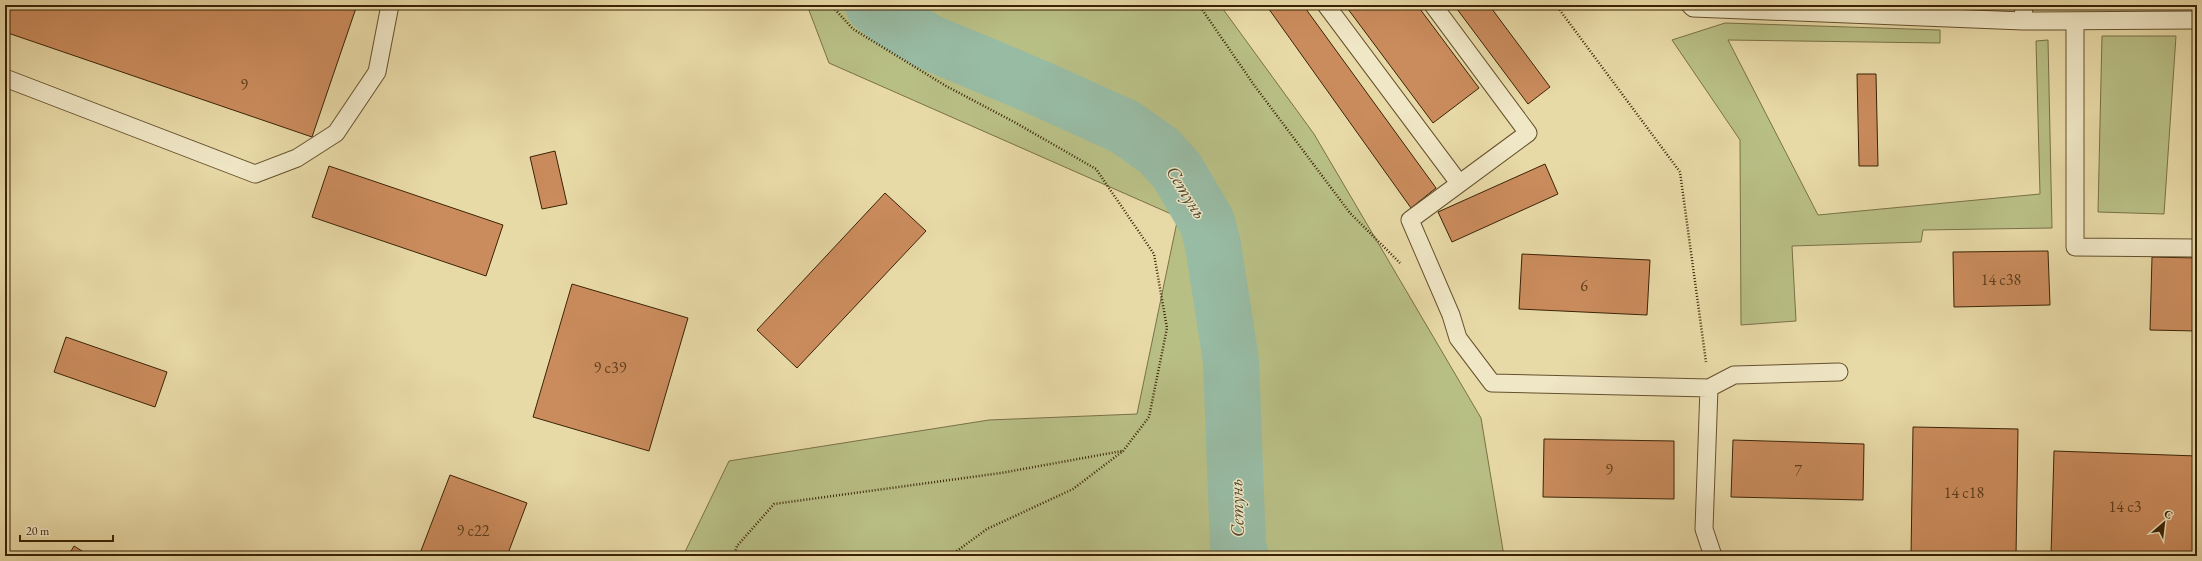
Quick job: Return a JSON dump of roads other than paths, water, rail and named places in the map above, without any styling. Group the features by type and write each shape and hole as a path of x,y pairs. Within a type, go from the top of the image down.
{"lane":[{"path":"5,78 255,174 297,158 336,133 378,72 390,5"},
{"path":"1326,5 1459,183"},
{"path":"1433,5 1528,133 1410,220 1451,314 1458,338 1492,383 1709,388 1734,375 1838,372"},
{"path":"1690,5 1693,8 2023,13 2075,21 2197,20"},
{"path":"2075,21 2075,247 2197,248"},
{"path":"1709,388 1704,529 1713,556"}],"waterway":[{"name":"Сетунь","path":"873,5 890,19 929,42 1039,88 1125,127 1159,151 1177,171 1207,222 1213,245 1231,361 1238,546 1241,556"}]}
